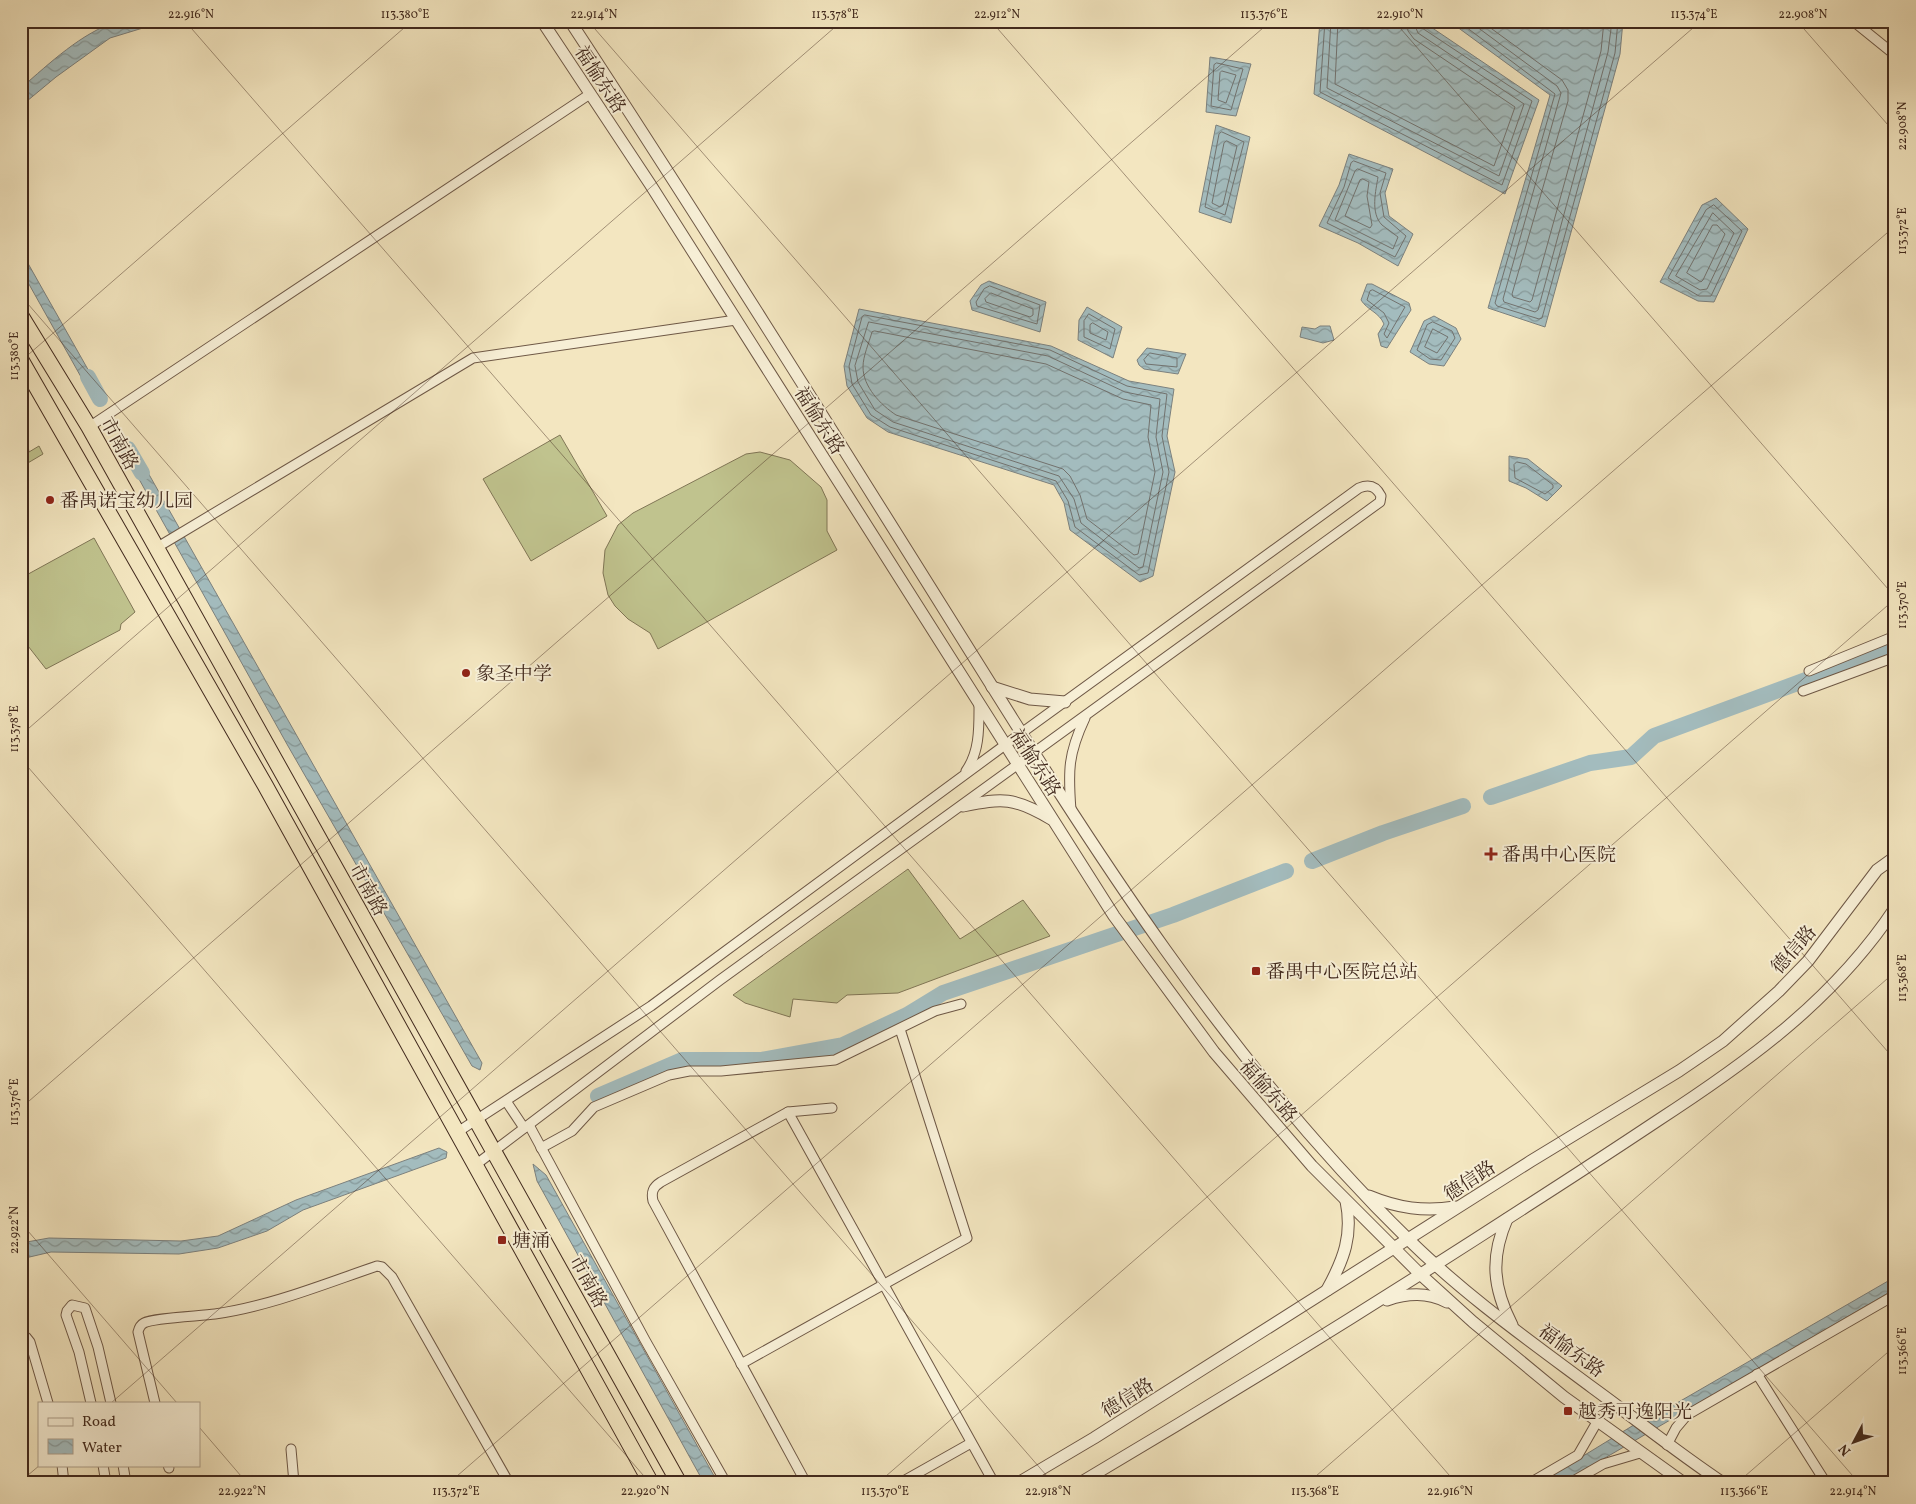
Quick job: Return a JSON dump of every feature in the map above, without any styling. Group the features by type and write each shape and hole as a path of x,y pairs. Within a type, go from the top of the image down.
{"highway":[{"name":"市南路","path":"21,316 162,545 458,1090 679,1483"},
{"path":"21,360 265,785 651,1483"},
{"path":"439,1102 458,1090"},
{"path":"490,1194 510,1182"}],"street":[{"name":"福愉东路","path":"542,21 736,320 1114,916 1191,1023 1251,1097 1346,1201 1393,1249 1455,1306 1538,1376 1610,1431 1684,1483"},
{"name":"福愉东路","path":"570,21 726,262 1021,733 1132,904 1236,1046 1365,1194 1408,1240 1514,1329 1634,1418 1667,1445 1723,1483"},
{"path":"1853,21 1895,55"},
{"path":"89,427 590,94"},
{"path":"162,545 473,358 736,320"},
{"path":"456,1133 651,1006 1021,733 1359,488 1365,485 1373,486 1379,491 1381,496 1380,502 720,980 474,1166"},
{"path":"1809,671 1895,636"},
{"path":"1803,691 1895,657"},
{"path":"992,687 1009,694 1030,699 1065,702"},
{"path":"961,777 975,753 979,733 978,704"},
{"path":"1071,810 1068,771 1073,743 1086,716"},
{"path":"962,806 998,799 1018,802 1052,819"},
{"path":"1061,833 1079,821"},
{"name":"德信路","path":"1018,1483 1094,1438 1679,1071 1723,1041 1779,991 1808,961 1877,870 1895,857"},
{"path":"1080,1483 1436,1265 1712,1085 1775,1039 1828,990 1856,960 1895,908"},
{"path":"541,1148 572,1131 594,1107 669,1075 689,1071 720,1071 827,1062 846,1056 935,1011 961,1004"},
{"path":"741,1364 967,1238 900,1029"},
{"path":"506,1101 541,1148 640,1332 726,1483"},
{"path":"806,1483 653,1201 651,1194 655,1186 661,1182 788,1112 832,1108"},
{"path":"788,1112 994,1483"},
{"path":"1365,1194 1387,1203 1411,1209 1434,1210 1462,1206"},
{"path":"1326,1292 1337,1272 1347,1244 1350,1222 1346,1201"},
{"path":"1508,1218 1500,1236 1494,1270 1501,1303 1514,1329"},
{"path":"155,1402 138,1332 144,1323 150,1320 188,1318 222,1313 284,1298 377,1266 382,1267 392,1277 509,1483"},
{"path":"1372,1305 1398,1296 1422,1294 1455,1306"},
{"path":"1667,1445 1676,1428 1687,1415 1895,1295"},
{"path":"91,1402 79,1352 66,1315 67,1310 72,1305 85,1308 98,1347 111,1402"},
{"path":"21,1335 30,1342 48,1402"},
{"path":"1757,1374 1826,1483"},
{"path":"1530,1483 1578,1455 1598,1422"},
{"path":"900,1483 972,1443"},
{"path":"291,1449 294,1483"},
{"path":"1570,1483 1602,1464 1636,1450"},
{"path":"62,1466 64,1483"},
{"path":"103,1466 106,1483"},
{"path":"123,1466 126,1483"}],"green space":[{"path":"21,423 25,427 29,452 39,446 43,454 21,467"},
{"path":"560,435 607,516 531,561 483,479"},
{"path":"760,452 790,460 821,487 827,500 827,531 837,550 658,649 650,633 628,619 615,606 608,595 603,573 605,550 618,525 633,513 746,454"},
{"path":"94,538 135,612 121,624 120,630 46,669 21,637 21,578"},
{"path":"908,869 960,939 1023,900 1050,936 898,993 847,995 837,1003 793,999 790,1017 745,1003 733,995"}],"water":[{"path":"118,21 166,21 110,38 56,77 21,106 21,88 79,41 104,26"},
{"path":"1320,21 1422,21 1539,100 1505,194 1314,94"},
{"path":"1449,21 1623,21 1620,54 1545,327 1488,308 1550,95"},
{"path":"1210,57 1251,64 1236,116 1206,112"},
{"path":"1216,125 1250,137 1231,223 1199,212"},
{"path":"1349,154 1393,169 1385,193 1389,216 1413,234 1398,266 1358,243 1319,226 1339,185"},
{"path":"1716,198 1748,229 1714,302 1698,301 1660,282 1702,205"},
{"path":"21,251 99,389 98,395 90,393 21,270"},
{"path":"989,281 1046,302 1040,332 972,310 970,301 981,285"},
{"path":"1367,284 1372,284 1409,303 1411,310 1387,348 1381,346 1378,334 1384,324 1382,320 1361,300"},
{"path":"1087,307 1122,327 1113,358 1078,340 1079,320"},
{"path":"859,309 1051,346 1129,381 1174,389 1167,436 1175,472 1153,576 1140,582 1070,530 1064,503 1054,485 888,432 867,418 847,386 844,366"},
{"path":"1434,316 1456,328 1461,339 1444,366 1429,364 1410,352 1424,321"},
{"path":"1320,326 1330,326 1334,340 1323,343 1300,337 1302,327 1315,329"},
{"path":"1147,348 1186,354 1178,374 1144,369 1139,365 1137,360"},
{"path":"131,453 138,455 482,1063 480,1070 472,1066 288,746 130,463"},
{"path":"1509,456 1528,459 1562,486 1547,501 1526,488 1509,481"},
{"path":"439,1148 447,1152 446,1158 303,1210 267,1231 218,1248 179,1254 51,1252 21,1259 21,1243 49,1238 181,1241 218,1236 296,1200"},
{"path":"533,1164 546,1175 718,1483 704,1483 537,1181"},
{"path":"1895,1277 1895,1289 1562,1483 1539,1483 1655,1412 1670,1407"}],"waterway":[{"path":"88,377 100,399"},
{"path":"128,449 142,473"},
{"path":"1491,797 1590,763 1631,757 1654,736 1895,647"},
{"path":"1312,861 1383,833 1463,806"},
{"path":"598,1096 682,1060 761,1060 843,1045 907,1015 943,993 1173,915 1286,871"}],"place":[{"name":"番禺诺宝幼儿园","path":"50,500"},
{"name":"象圣中学","path":"466,673"},
{"name":"番禺中心医院","path":"1491,854"},
{"name":"番禺中心医院总站","path":"1256,971"},
{"name":"塘涌","path":"502,1240"},
{"name":"越秀可逸阳光","path":"1568,1411"}]}
